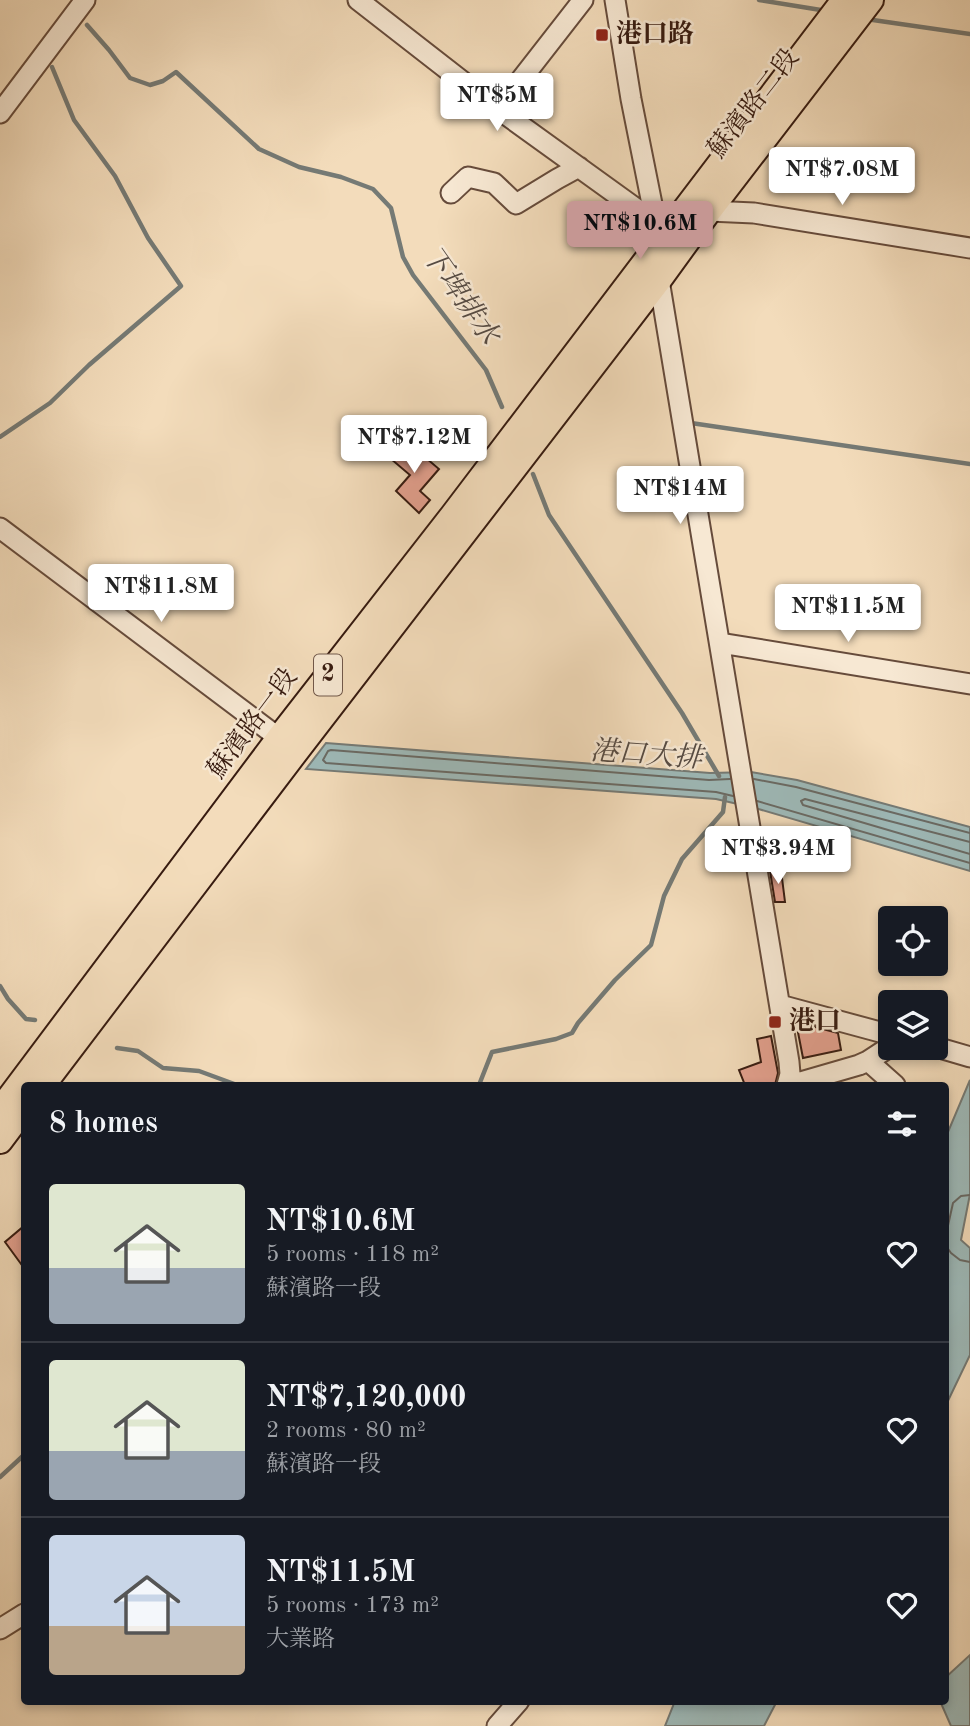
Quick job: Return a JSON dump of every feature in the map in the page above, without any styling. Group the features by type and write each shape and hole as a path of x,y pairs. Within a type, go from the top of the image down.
{"main road":[{"name":"蘇濱路二段","path":"660,244 844,0"},
{"name":"蘇濱路二段","path":"660,279 871,0"},
{"name":"蘇濱路一段","path":"461,522 557,377 660,244"},
{"name":"蘇濱路一段","path":"22,1082 461,522 660,279"},
{"name":"蘇濱路一段","path":"45,1082 287,745"},
{"name":"蘇濱路一段","path":"0,1110 21,1083"},
{"path":"0,1142 21,1113"}],"street":[{"path":"0,113 85,0"},
{"path":"358,0 498,108 645,215 660,244"},
{"path":"498,108 583,0"},
{"path":"615,0 631,99 660,244 660,279 780,1005 789,1062 788,1082"},
{"path":"451,193 468,177 494,183 516,204 579,167"},
{"path":"709,211 754,213 970,248"},
{"path":"0,528 287,745"},
{"path":"720,643 970,684"},
{"path":"780,1005 878,1031"},
{"path":"948,1051 970,1057"},
{"path":"811,1082 849,1069 878,1054"},
{"path":"868,1061 892,1082"},
{"path":"0,1629 21,1616"},
{"path":"496,1726 515,1705"}],"water":[{"path":"326,743 710,773 751,772 797,780 970,827 970,871 716,799 306,769"},
{"path":"970,1080 970,1194 961,1240 970,1248 970,1355 949,1399 949,1130"},
{"path":"970,1655 970,1726 951,1726 942,1705 949,1705 949,1674"},
{"path":"673,1705 775,1705 764,1726 665,1726"}],"building":[{"path":"406,441 439,469 420,491 430,500 419,513 396,491 410,475 391,459"},
{"path":"781,870 785,902 775,902 770,871"},
{"path":"796,1022 838,1033 841,1050 803,1058"},
{"path":"771,1036 778,1073 776,1082 744,1082 739,1070 761,1062 757,1039"},
{"path":"21,1229 21,1264 5,1242"}],"waterway":[{"path":"759,0 827,11"},
{"path":"866,19 970,34"},
{"name":"下埤排水","path":"87,25 130,78 150,85 163,81 176,72 259,149 299,167 341,177 373,189 391,208 403,257 413,275 486,370 502,407"},
{"path":"0,437 50,403 89,365 181,286 148,238 115,176 74,120 52,67"},
{"path":"691,423 970,464"},
{"name":"下埤排水","path":"533,474 549,515 682,713 719,776"},
{"path":"480,1082 492,1052 556,1039 572,1033 615,980 651,945 664,896 682,859 723,812 725,797"},
{"path":"0,986 26,1019 35,1020"},
{"path":"117,1048 138,1051 163,1068 199,1071 229,1082"},
{"path":"0,1477 21,1458"}],"place":[{"name":"港口路","path":"602,35"},
{"name":"港口","path":"775,1022"}],"water label":[{"name":"港口大排","path":"646,756"}]}
